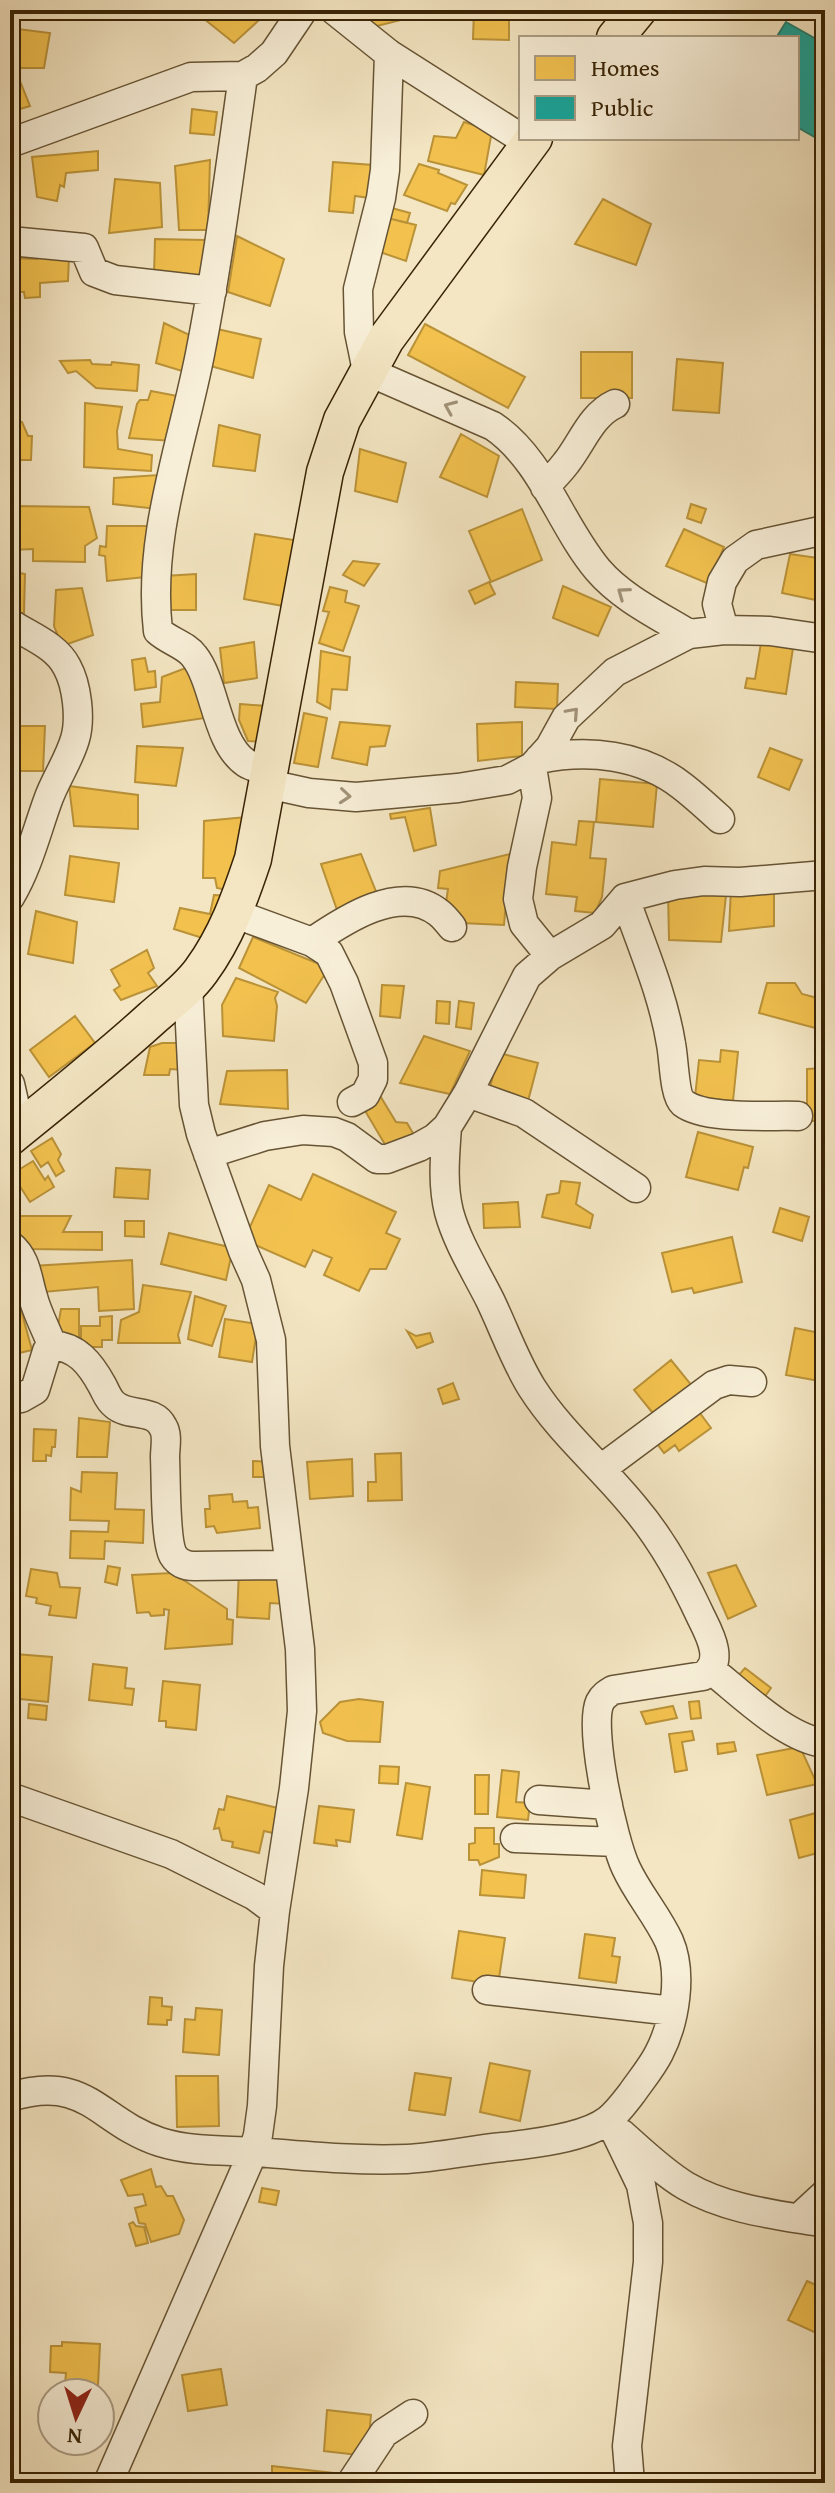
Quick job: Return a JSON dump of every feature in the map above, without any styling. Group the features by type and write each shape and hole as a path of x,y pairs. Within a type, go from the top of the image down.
{"main road":[{"path":"617,36 638,10"},
{"path":"15,1132 129,1039 188,985 201,971 233,913 253,859 325,472 342,420 386,339 526,140"}],"street":[{"path":"10,143 191,77 243,76 274,53 303,10"},
{"path":"334,10 389,54 519,134"},
{"path":"389,54 385,170 358,289 359,332 367,371 493,426 515,444 596,568 612,585 689,634"},
{"path":"243,76 212,291 161,527 155,602 158,631 194,655 229,742 245,762 269,778 309,793 356,797 458,788 507,780 536,763 558,755 597,754 635,762 661,772 720,819"},
{"path":"10,241 84,248 94,272 115,280 212,291"},
{"path":"545,487 605,409 615,404"},
{"path":"724,630 717,604 722,582 735,560 756,545 825,530"},
{"path":"10,623 47,644 67,665 77,720 75,739 48,798 21,879 10,897"},
{"path":"550,956 524,924 518,899 537,798 536,763 550,747 566,718 615,672 689,634 724,630 770,631 825,639"},
{"path":"208,1154 265,1136 303,1130 334,1132 347,1137 377,1159 387,1159 419,1147 447,1127 468,1093 527,976 550,956 602,925 625,898 704,881 825,875"},
{"path":"625,898 665,1009 676,1069 676,1091 682,1102 697,1110 732,1115 798,1116"},
{"path":"312,942 361,911 389,903 414,902 438,911 452,927"},
{"path":"233,913 312,942 329,953 344,983 373,1063 373,1079 365,1095 352,1102"},
{"path":"108,2483 258,2135 269,1966 302,1711 300,1649 275,1446 271,1340 264,1308 208,1154 194,1105 188,985"},
{"path":"10,1084 15,1132"},
{"path":"468,1093 524,1113 636,1188"},
{"path":"10,2097 42,2090 71,2093 157,2141 192,2150 363,2160 443,2156 562,2138 610,2124 660,2052 673,2011 675,1970 670,1944 625,1866 617,1842 597,1731 598,1706 602,1698 613,1690 703,1676 710,1669 714,1657 713,1641 686,1583 655,1533 551,1414 531,1386 468,1258 449,1212 444,1168 447,1127"},
{"path":"10,1245 27,1269 33,1297 52,1345"},
{"path":"52,1345 67,1346 84,1359 108,1399 117,1407 152,1416 163,1425 170,1539 175,1558 186,1566 289,1565"},
{"path":"10,1400 35,1390 47,1351 52,1345"},
{"path":"601,1469 714,1385 729,1380 752,1382"},
{"path":"710,1669 765,1714 803,1736 825,1743"},
{"path":"10,1797 171,1854 255,1896 275,1911"},
{"path":"539,1800 608,1805"},
{"path":"515,1838 617,1842"},
{"path":"487,1990 673,2011"},
{"path":"610,2124 683,2185 710,2198 812,2221 825,2194"},
{"path":"610,2124 641,2185 648,2223 648,2262 627,2446 630,2483"},
{"path":"351,2483 384,2433 413,2414"}],"building: Homes":[{"path":"193,10 270,10 234,43"},
{"path":"371,10 436,10 437,11 369,28"},
{"path":"474,10 509,10 509,40 473,39"},
{"path":"10,28 50,33 44,68 10,68"},
{"path":"16,71 30,106 10,112 10,73"},
{"path":"192,109 217,112 214,135 190,133"},
{"path":"464,122 492,131 484,175 428,161 434,136 456,138"},
{"path":"98,151 98,170 66,173 57,201 37,197 32,157"},
{"path":"210,160 208,230 179,230 175,166"},
{"path":"333,162 373,165 370,198 355,196 353,213 329,211"},
{"path":"419,164 439,170 438,173 467,185 447,211 404,195"},
{"path":"115,179 160,183 162,227 109,233"},
{"path":"603,199 651,224 636,265 575,244"},
{"path":"388,207 410,213 407,223 384,217"},
{"path":"384,217 416,225 406,261 377,251"},
{"path":"237,236 284,259 270,306 228,292"},
{"path":"155,239 206,240 204,278 154,275"},
{"path":"44,252 69,256 68,281 40,283 40,297 25,298 24,292 10,292 10,258 37,259"},
{"path":"164,323 196,338 192,374 156,363"},
{"path":"425,324 525,377 508,408 408,355"},
{"path":"213,328 261,339 253,378 207,365"},
{"path":"581,352 632,352 632,398 581,398"},
{"path":"677,359 723,363 719,413 673,410"},
{"path":"90,360 92,364 111,365 112,362 139,365 137,391 96,388 76,371 68,373 60,361"},
{"path":"151,391 188,398 173,441 129,438 137,404 140,400 148,400"},
{"path":"85,403 122,407 117,431 118,449 152,455 151,471 84,467"},
{"path":"10,421 22,422 28,436 32,436 31,460 10,460"},
{"path":"219,425 260,435 255,471 213,466"},
{"path":"461,434 499,456 487,497 440,477"},
{"path":"360,449 406,463 397,502 355,491"},
{"path":"159,475 158,509 113,504 114,478"},
{"path":"691,504 706,509 701,523 687,518"},
{"path":"13,506 89,507 97,538 85,546 85,562 33,561 33,549 10,550"},
{"path":"522,509 542,560 491,582 469,531"},
{"path":"107,526 158,526 155,576 107,581 105,556 99,555 100,546 106,547"},
{"path":"684,529 724,547 709,584 666,566"},
{"path":"255,534 294,540 283,606 244,599"},
{"path":"790,554 825,559 825,602 782,593"},
{"path":"353,561 379,564 364,586 343,575"},
{"path":"10,571 25,574 24,613 10,613"},
{"path":"196,574 196,610 166,610 164,576"},
{"path":"489,582 495,594 475,604 469,591"},
{"path":"563,586 611,607 598,636 553,618"},
{"path":"330,587 347,591 345,602 359,606 343,651 319,643 329,612 323,611"},
{"path":"82,588 93,635 62,646 54,626 56,590"},
{"path":"254,642 257,678 224,683 220,648"},
{"path":"761,643 793,648 786,694 745,688 747,678 755,679"},
{"path":"321,651 350,657 347,690 332,689 330,709 317,702"},
{"path":"145,658 148,672 155,671 156,687 135,690 132,660"},
{"path":"191,666 205,718 143,727 141,704 160,702 162,677"},
{"path":"516,682 558,684 557,709 515,707"},
{"path":"240,704 266,706 263,742 248,741 239,720"},
{"path":"304,713 327,718 318,767 294,763"},
{"path":"340,722 390,726 385,746 370,747 367,765 332,758"},
{"path":"522,722 522,756 478,761 477,724"},
{"path":"10,726 45,726 43,771 13,771 10,767"},
{"path":"137,746 183,748 176,786 135,782"},
{"path":"770,748 802,760 789,790 758,777"},
{"path":"600,779 657,784 653,827 596,822"},
{"path":"69,786 138,795 138,829 74,826"},
{"path":"430,808 436,845 414,851 405,817 391,819 390,814"},
{"path":"246,817 232,891 217,888 215,878 203,878 204,821"},
{"path":"579,821 594,822 590,858 606,859 602,897 595,913 575,911 577,897 546,894 552,842 576,845"},
{"path":"361,854 377,894 337,910 321,864"},
{"path":"510,854 504,925 461,923 445,910 448,889 438,888 440,871"},
{"path":"70,856 119,863 114,902 65,895"},
{"path":"727,886 721,942 669,940 668,891"},
{"path":"774,886 774,926 729,931 731,888"},
{"path":"214,895 232,896 209,940 174,929 180,908 210,914"},
{"path":"36,911 77,922 73,963 28,954"},
{"path":"253,937 329,968 306,1003 239,968"},
{"path":"147,950 154,968 148,973 157,986 121,1000 114,990 120,986 111,970"},
{"path":"236,978 278,992 275,998 274,1041 223,1036 222,1005"},
{"path":"767,983 795,983 802,994 825,1000 819,1029 759,1013"},
{"path":"382,985 404,986 400,1018 380,1016"},
{"path":"437,1001 450,1002 449,1024 436,1023"},
{"path":"459,1001 474,1003 471,1029 456,1027"},
{"path":"75,1016 95,1043 49,1077 30,1050"},
{"path":"424,1036 470,1051 450,1094 400,1083"},
{"path":"162,1043 183,1043 183,1070 170,1069 169,1075 144,1075 150,1047"},
{"path":"721,1050 738,1052 733,1101 695,1097 699,1060 720,1062"},
{"path":"499,1053 538,1063 528,1101 489,1091"},
{"path":"825,1068 825,1121 807,1121 807,1069"},
{"path":"287,1070 288,1109 220,1104 227,1071"},
{"path":"379,1094 396,1122 407,1123 417,1140 390,1153 361,1104"},
{"path":"698,1132 753,1147 738,1190 686,1177"},
{"path":"52,1138 61,1154 58,1160 64,1171 56,1176 48,1162 41,1167 31,1151"},
{"path":"33,1161 45,1180 48,1176 54,1187 30,1202 12,1174"},
{"path":"116,1168 150,1170 148,1199 114,1197"},
{"path":"313,1174 396,1212 386,1233 400,1239 386,1269 370,1269 359,1291 324,1275 332,1258 313,1250 305,1267 244,1240 269,1185 301,1200"},
{"path":"561,1181 580,1183 576,1204 593,1215 590,1228 542,1217 547,1195 559,1193"},
{"path":"518,1202 520,1227 484,1228 483,1204"},
{"path":"780,1208 809,1217 802,1241 773,1232"},
{"path":"10,1216 71,1216 63,1232 102,1232 102,1250 30,1249 10,1222"},
{"path":"125,1221 144,1221 144,1237 125,1236"},
{"path":"169,1233 229,1247 232,1252 226,1280 161,1264"},
{"path":"732,1237 742,1282 694,1293 692,1288 672,1292 662,1253"},
{"path":"132,1260 134,1309 99,1311 98,1287 43,1292 32,1266"},
{"path":"143,1285 191,1292 178,1335 180,1343 118,1343 121,1320 139,1312"},
{"path":"195,1296 226,1306 212,1346 188,1339"},
{"path":"18,1299 32,1350 15,1354 13,1346 10,1347 10,1302"},
{"path":"61,1309 79,1309 79,1337 56,1337"},
{"path":"112,1316 112,1340 102,1340 102,1347 81,1347 81,1326 100,1326 100,1317"},
{"path":"225,1319 258,1324 252,1362 219,1357"},
{"path":"795,1328 825,1334 825,1382 786,1375"},
{"path":"407,1331 416,1336 430,1333 433,1342 417,1348"},
{"path":"671,1360 697,1392 660,1422 634,1390"},
{"path":"453,1383 459,1399 443,1404 438,1389"},
{"path":"694,1405 711,1428 679,1451 675,1445 664,1453 652,1437"},
{"path":"79,1418 110,1422 107,1457 77,1457"},
{"path":"34,1429 56,1430 55,1447 52,1447 51,1456 46,1455 46,1461 33,1461"},
{"path":"401,1453 402,1500 368,1501 368,1482 376,1482 375,1454"},
{"path":"352,1459 353,1496 310,1499 307,1462"},
{"path":"253,1461 272,1462 272,1477 253,1477"},
{"path":"82,1472 117,1473 115,1509 144,1510 143,1543 105,1541 104,1559 70,1558 71,1531 108,1532 109,1521 70,1520 71,1488 81,1492"},
{"path":"232,1494 233,1502 247,1501 248,1508 258,1507 260,1528 217,1533 214,1526 206,1527 205,1509 210,1509 209,1496"},
{"path":"736,1565 756,1606 728,1619 708,1573"},
{"path":"108,1566 120,1568 117,1585 105,1582"},
{"path":"31,1569 57,1573 60,1587 80,1588 76,1618 49,1615 51,1606 36,1603 37,1598 26,1596"},
{"path":"239,1570 287,1573 286,1604 270,1603 269,1619 237,1617"},
{"path":"173,1573 227,1609 227,1619 233,1620 232,1644 165,1649 169,1610 164,1609 164,1615 137,1613 132,1575"},
{"path":"15,1654 52,1657 48,1702 11,1698"},
{"path":"93,1664 127,1668 125,1688 134,1689 132,1705 89,1700"},
{"path":"745,1668 771,1688 763,1699 736,1678"},
{"path":"163,1681 200,1685 196,1730 166,1727 166,1721 159,1721"},
{"path":"359,1699 383,1702 380,1742 347,1741 323,1733 320,1722 340,1702"},
{"path":"699,1701 701,1718 691,1719 689,1702"},
{"path":"29,1704 47,1706 46,1720 28,1718"},
{"path":"673,1706 677,1718 646,1724 641,1712"},
{"path":"692,1731 694,1740 682,1742 687,1770 675,1772 669,1734"},
{"path":"734,1742 736,1751 718,1754 717,1744"},
{"path":"800,1747 817,1784 767,1795 757,1755"},
{"path":"380,1766 399,1767 398,1784 379,1783"},
{"path":"502,1770 519,1772 516,1802 530,1803 528,1820 497,1817"},
{"path":"475,1775 489,1775 488,1814 475,1814"},
{"path":"406,1783 430,1787 422,1839 397,1835"},
{"path":"227,1796 278,1808 273,1833 264,1831 259,1853 232,1847 233,1842 222,1840 219,1828 214,1829 219,1809 224,1810"},
{"path":"319,1806 354,1810 350,1842 336,1840 337,1846 314,1843"},
{"path":"823,1811 825,1851 799,1858 790,1820"},
{"path":"475,1828 494,1828 494,1844 499,1844 499,1857 480,1865 478,1860 469,1860 469,1844 475,1843"},
{"path":"482,1870 526,1875 524,1898 480,1895"},
{"path":"459,1931 505,1938 498,1985 452,1978"},
{"path":"585,1934 615,1938 612,1956 620,1957 616,1983 579,1978"},
{"path":"150,1997 162,1998 162,2006 172,2007 171,2020 167,2020 167,2025 148,2024"},
{"path":"196,2008 222,2010 219,2055 183,2052 185,2019 195,2020"},
{"path":"490,2063 530,2071 520,2121 480,2112"},
{"path":"415,2073 451,2078 445,2115 409,2110"},
{"path":"176,2076 218,2076 219,2126 177,2127"},
{"path":"151,2169 156,2187 161,2186 167,2196 173,2196 184,2220 179,2234 151,2242 145,2224 139,2223 135,2208 146,2205 143,2194 128,2196 121,2180"},
{"path":"262,2188 279,2191 276,2205 259,2202"},
{"path":"133,2222 136,2226 144,2227 148,2243 136,2246 129,2224"},
{"path":"807,2281 825,2289 825,2337 788,2320"},
{"path":"62,2342 100,2344 98,2377 66,2377 66,2373 50,2372 51,2346 62,2346"},
{"path":"221,2369 227,2405 188,2411 182,2375"},
{"path":"327,2410 371,2415 367,2456 324,2451"},
{"path":"272,2466 333,2473 333,2483 272,2483"}],"building: Public":[{"path":"786,22 825,44 825,143 799,128 799,36 777,36"}]}
